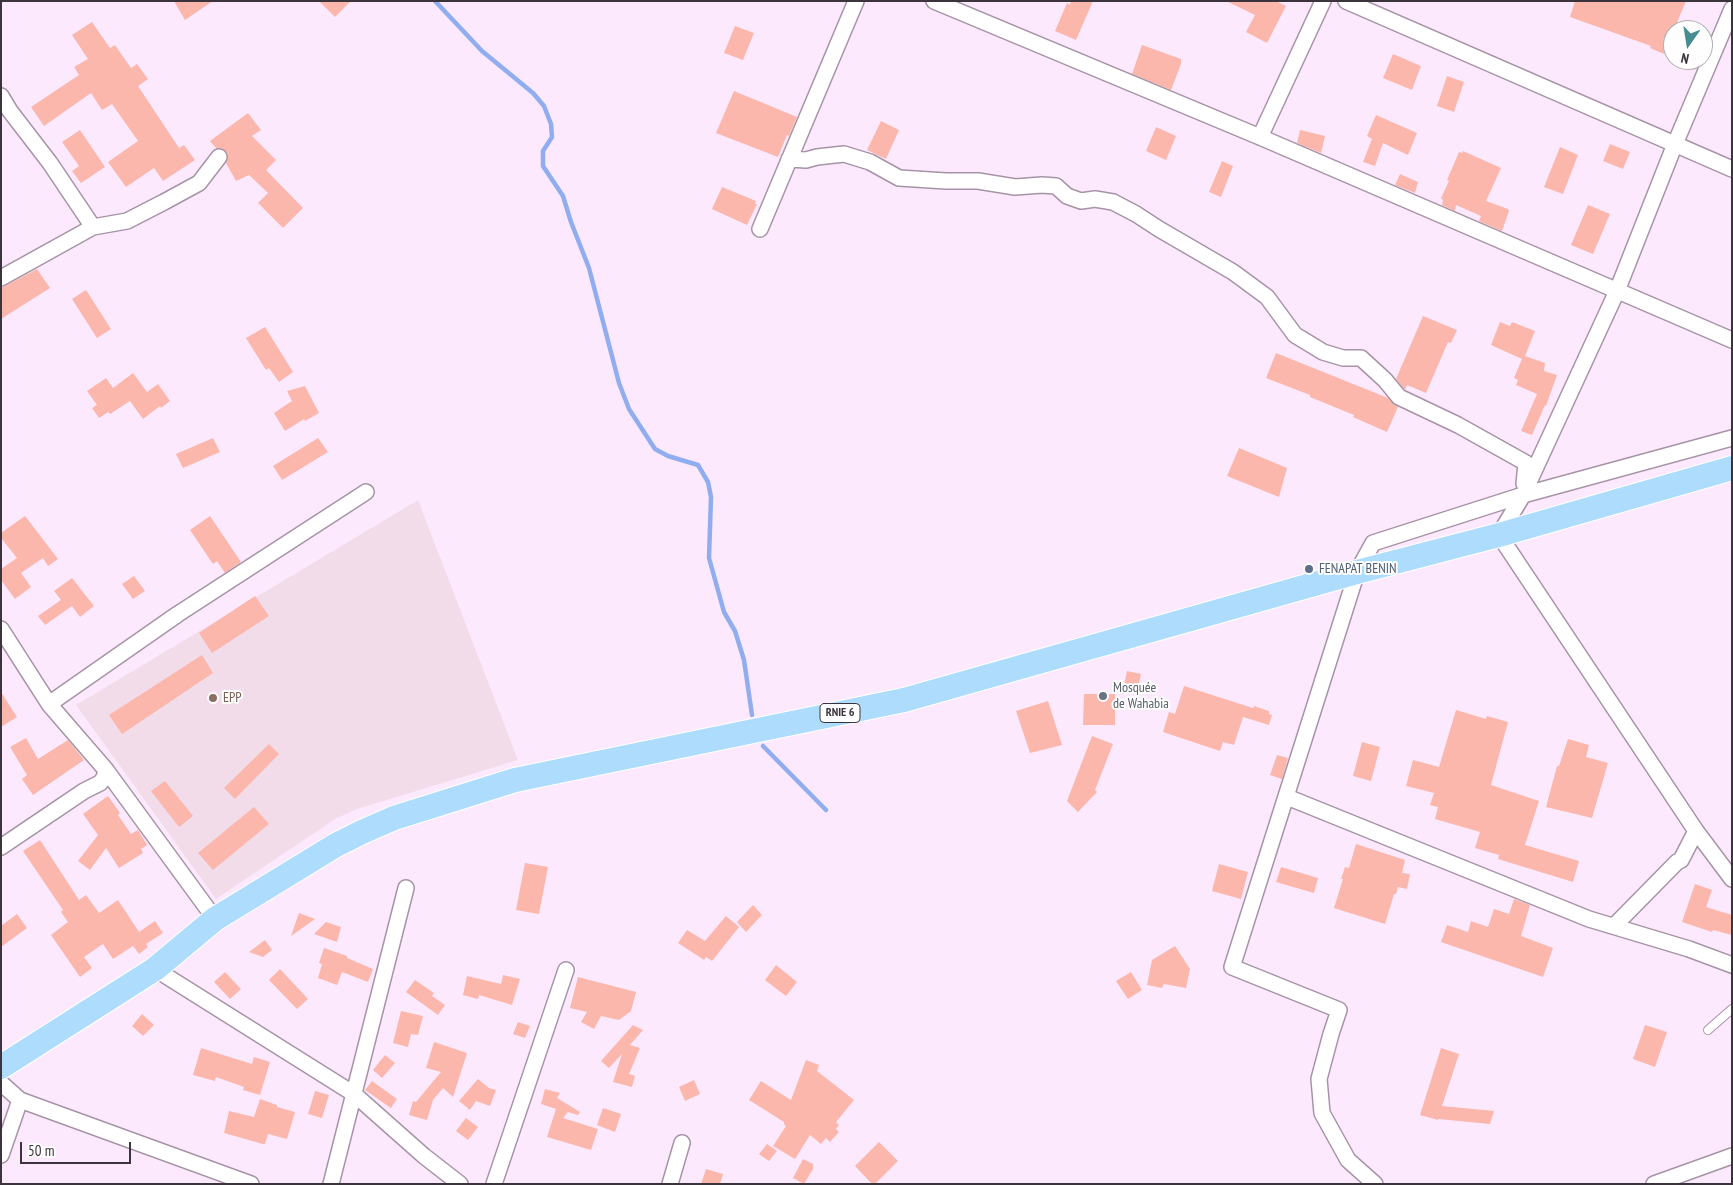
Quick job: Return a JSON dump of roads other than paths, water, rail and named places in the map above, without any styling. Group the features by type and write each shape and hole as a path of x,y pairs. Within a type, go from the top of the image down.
{"main road":[{"name":"RNIE 6","path":"1,1067 155,969 215,919 320,854 394,818 514,780 904,700 1357,572 1499,535 1732,468"}],"street":[{"path":"760,229 856,1"},
{"path":"934,1 1260,137 1732,340"},
{"path":"1260,137 1323,1"},
{"path":"1346,1 1732,168"},
{"path":"1732,9 1675,144 1617,291 1523,495 1499,535 1696,831 1732,879"},
{"path":"1,96 10,111 50,163 93,227"},
{"path":"789,159 806,160 844,154 870,162 898,178 978,181 1015,187 1056,186 1067,196 1081,201 1095,199 1113,202 1183,242 1252,286 1267,297 1286,324 1305,341 1323,352 1343,358 1361,358 1385,380 1399,397 1458,425 1526,463 1523,495"},
{"path":"1,278 93,227 126,221 199,183 219,157"},
{"path":"1375,1184 1348,1160 1322,1113 1319,1079 1339,1010 1232,967 1357,572 1373,543 1523,495 1732,438"},
{"path":"49,704 178,614 366,492"},
{"path":"4,638 49,704 106,770 215,919"},
{"path":"1,847 84,791 100,783 104,778 106,770"},
{"path":"1287,797 1589,919 1689,949 1732,965"},
{"path":"1614,926 1681,860 1696,831"},
{"path":"331,1184 406,888"},
{"path":"155,969 354,1094 424,1156 460,1184"},
{"path":"494,1184 566,970"},
{"path":"1,1083 20,1100 250,1184"},
{"path":"1,1154 20,1100"},
{"path":"670,1184 682,1143"},
{"path":"1654,1184 1732,1156"}],"lane":[{"path":"1708,1030 1732,1009"}],"waterway":[{"path":"435,1 482,51 533,93 544,106 551,124 552,137 543,151 543,166 563,196 589,268 619,383 629,409 655,449 668,456 698,465 708,482 711,497 709,558 724,612 735,631 744,660 752,715"},
{"path":"763,746 826,810"}],"place":[{"name":"FENAPAT BENIN","path":"1309,569"},
{"name":"Mosquée de Wahabia","path":"1103,696"},
{"name":"EPP","path":"213,698"}]}
